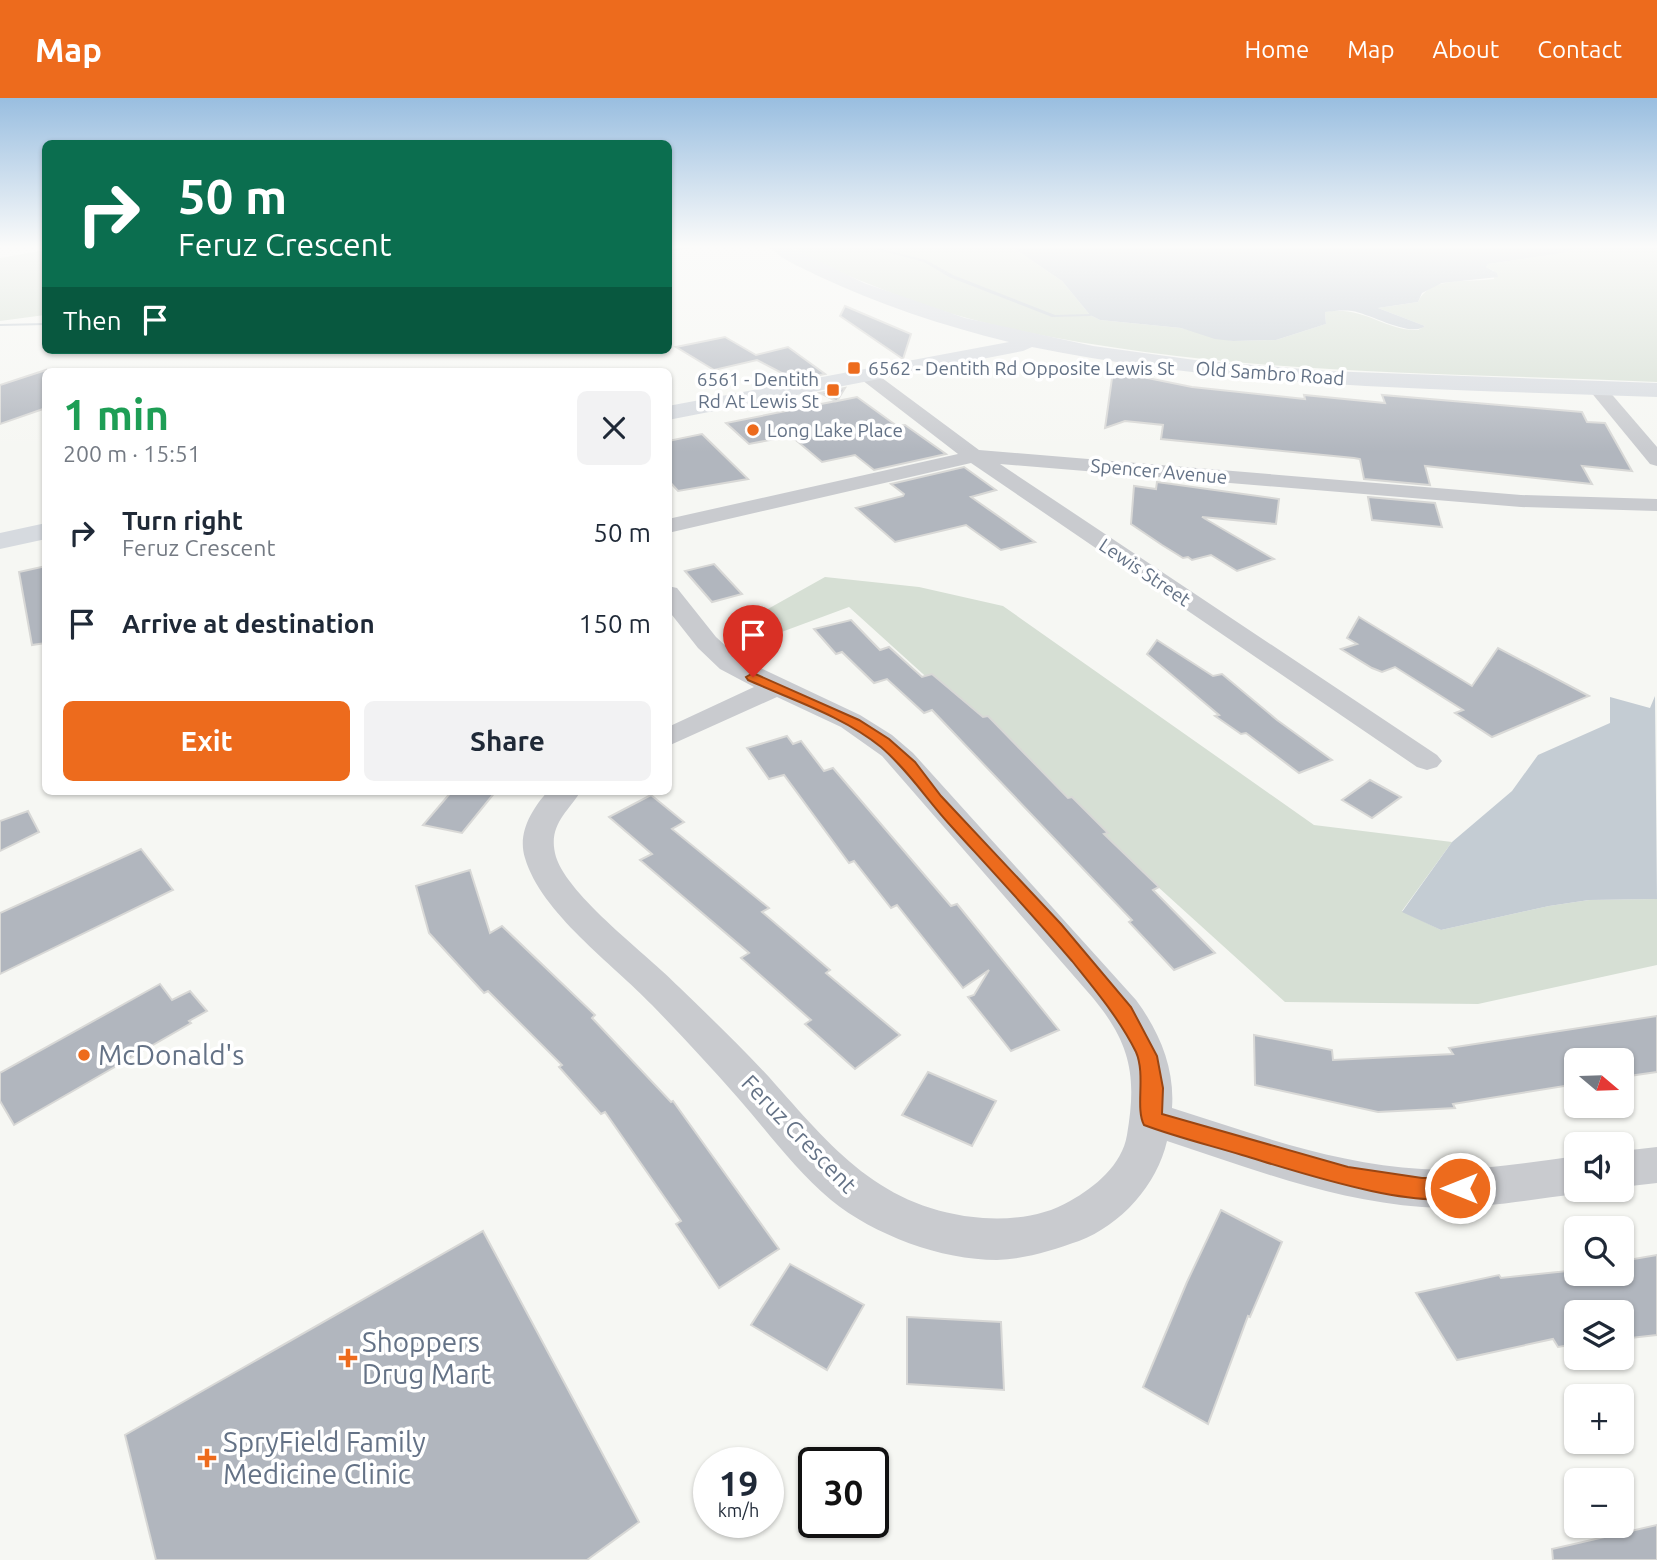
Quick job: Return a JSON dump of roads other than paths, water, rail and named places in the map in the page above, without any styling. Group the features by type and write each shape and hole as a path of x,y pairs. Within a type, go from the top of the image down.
{"main road":[{"name":"Old Sambro Road","path":"933,315 967,327 1028,342 1275,376 1657,390"},
{"path":"672,412 1016,348 1028,342"},
{"path":"0,541 42,532"}],"street":[{"name":"Lewis Street","path":"868,376 974,456 1427,761"},
{"path":"1596,387 1657,460"},
{"name":"Spencer Avenue","path":"672,525 974,456 1521,501 1657,505"},
{"name":"Feruz Crescent","path":"562,795 550,809 540,829 539,854 548,874 580,913 723,1055 834,1176 862,1198 923,1226 961,1236 1001,1239 1049,1232 1091,1214 1118,1192 1137,1167 1151,1119 1151,1072 1141,1041 1124,1012 1055,929 893,750 854,723 753,677 721,657 672,598"},
{"path":"672,736 776,687"},
{"path":"1151,1119 1314,1169 1384,1184 1460,1188 1564,1176"},
{"path":"1634,1168 1657,1165"}],"waterway":[{"path":"1052,315 1082,315"},
{"path":"0,325 42,324"}],"place":[{"name":"6562 - Dentith Rd Opposite Lewis St","path":"854,368"},
{"name":"6561 - Dentith Rd At Lewis St","path":"833,390"},
{"name":"Long Lake Place","path":"753,430"},
{"name":"McDonald's","path":"84,1055"},
{"name":"Shoppers Drug Mart","path":"348,1358"},
{"name":"SpryField Family Medicine Clinic","path":"207,1458"}]}
